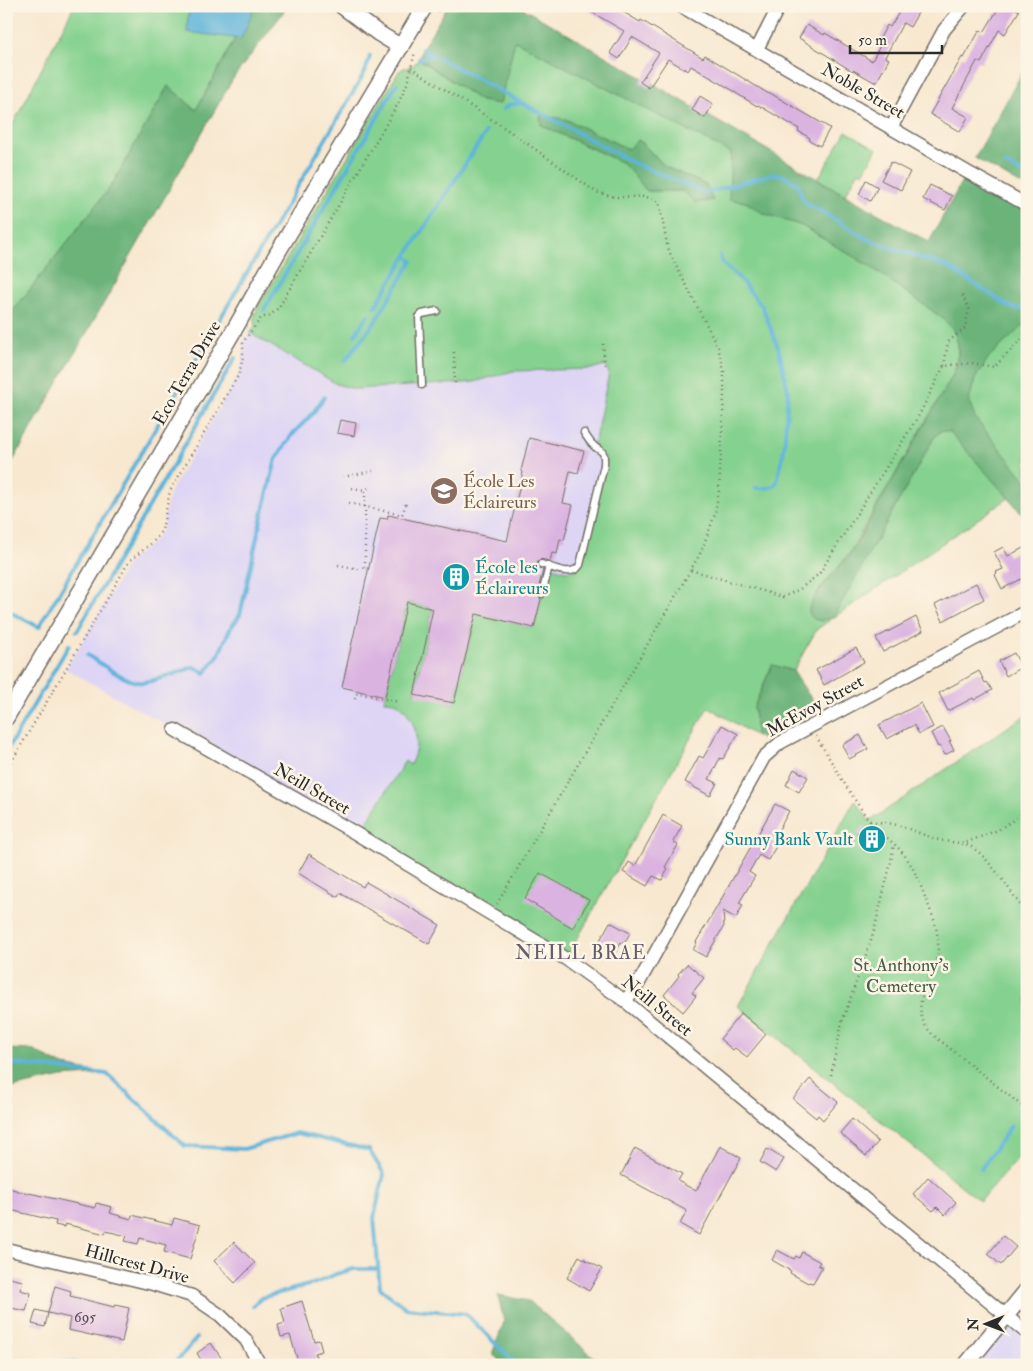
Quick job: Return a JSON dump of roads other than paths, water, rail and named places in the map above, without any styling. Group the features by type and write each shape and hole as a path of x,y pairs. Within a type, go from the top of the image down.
{"street":[{"path":"342,6 378,33 401,47"},
{"name":"Noble Street","path":"681,6 1027,205"},
{"path":"757,49 779,6"},
{"path":"891,128 944,30 964,6"},
{"name":"Eco Terra Drive","path":"6,718 278,252 401,47 431,11"},
{"name":"McEvoy Street","path":"625,1001 637,986 764,758 780,743 1027,611"},
{"name":"Neill Street","path":"175,730 350,830 566,959 625,1001 1027,1333"},
{"name":"Hillcrest Drive","path":"6,1249 153,1284 192,1296 220,1315 246,1340 260,1365"},
{"path":"966,1365 1027,1290"}],"lane":[{"path":"422,385 419,317 422,314 437,311"},
{"path":"541,564 566,571 578,569 580,565 605,457 604,453 593,445 584,433"},
{"path":"542,594 549,566"}],"water":[{"path":"189,6 255,6 241,39 187,32"}],"waterway":[{"path":"388,6 396,12"},
{"path":"422,49 636,164 706,193 772,174 782,175 798,184 802,198 807,204 869,240 948,267 1012,308 1027,308"},
{"path":"419,59 433,55"},
{"path":"6,610 39,627 365,72 370,56"},
{"path":"264,310 397,84"},
{"path":"503,109 511,104 522,104"},
{"path":"345,361 375,322 412,261 406,256 486,132"},
{"path":"1005,164 1025,175"},
{"path":"720,255 724,265 739,278 762,306 779,350 788,391 784,450 777,482 770,487 755,488"},
{"path":"375,307 406,256"},
{"path":"355,335 368,315"},
{"path":"77,631 235,358"},
{"path":"87,655 119,675 138,682 158,679 194,667 205,673 218,656 230,629 240,615 276,459 292,435 313,413 324,397"},
{"path":"6,752 69,645"},
{"path":"6,1063 107,1074 185,1146 244,1149 297,1133 369,1150 384,1174 374,1218 380,1288 406,1308 466,1314 517,1365"},
{"path":"981,1169 1011,1126"},
{"path":"253,1306 261,1298 316,1283 336,1274 354,1269 378,1269"},
{"path":"173,1365 197,1338"},
{"path":"49,1362 72,1362 82,1365"}],"place":[{"name":"École Les Éclaireurs","path":"444,491"},
{"name":"École les Éclaireurs","path":"456,577"},
{"name":"Sunny Bank Vault","path":"872,839"}],"district":[{"name":"NEILL BRAE","path":"581,953"}],"park label":[{"name":"St. Anthony’s Cemetery","path":"901,975"}]}
